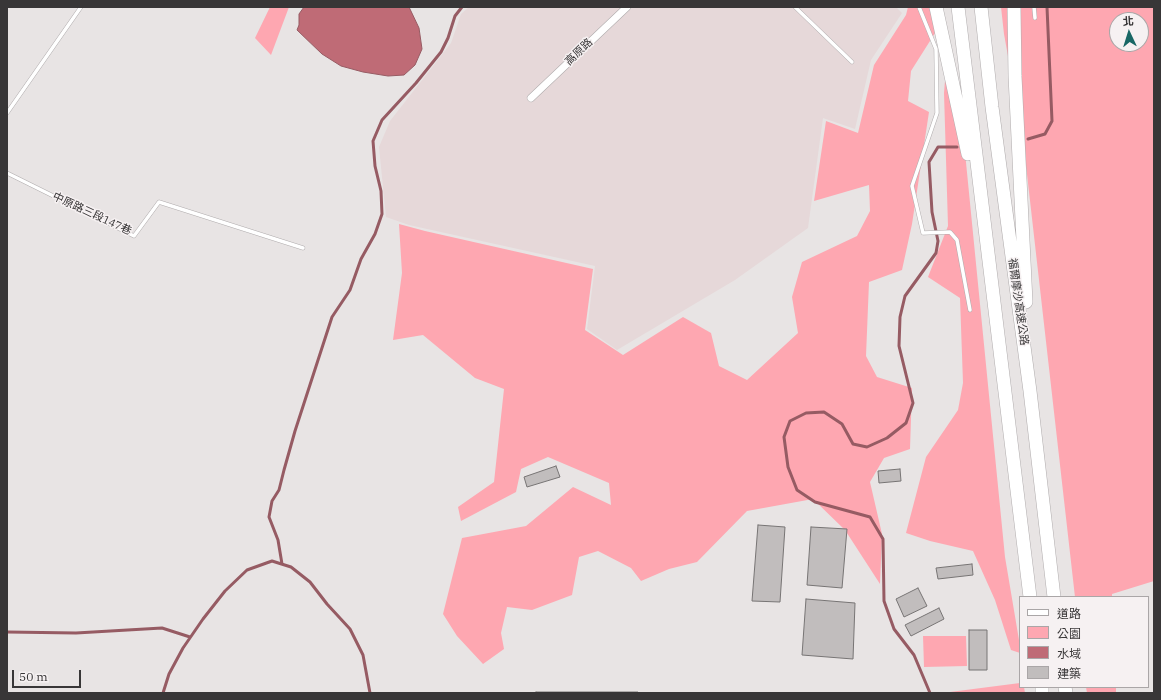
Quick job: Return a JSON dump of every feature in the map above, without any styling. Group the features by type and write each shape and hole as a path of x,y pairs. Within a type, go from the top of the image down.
{"highway":[{"path":"936,7 985,234"},
{"path":"958,7 1030,596"},
{"name":"福爾摩沙高速公路","path":"981,7 992,107 1030,391 1054,596"},
{"path":"1014,7 1015,76 1030,391"}],"street":[{"name":"高原路","path":"531,98 627,7"}],"lane":[{"path":"7,113 81,7"},
{"path":"796,7 852,62"},
{"path":"919,7 936,49 937,113 912,186 923,233 950,232 957,240 970,310"},
{"path":"1034,7 1035,18"},
{"name":"中原路三段147巷","path":"7,173 134,236 159,202 303,248"}],"shaded area":[{"path":"469,7 896,7 902,13 871,60 855,129 823,118 808,228 735,280 617,350 587,329 595,266 409,225 386,217 379,147 390,121 451,43 461,14"}],"green space":[{"path":"270,7 289,7 271,55 255,38"},
{"path":"908,7 941,7 942,22 911,71 908,101 929,112 912,224 902,270 869,282 866,356 877,377 912,388 910,449 884,458 870,482 882,534 880,584 845,530 813,499 747,511 697,562 669,569 641,581 631,568 598,551 579,557 572,595 532,610 507,607 501,633 504,649 483,664 457,636 443,614 462,538 526,526 573,487 611,505 609,483 548,457 521,469 516,492 461,521 458,507 494,482 504,389 475,378 423,335 393,340 402,273 399,224 593,269 585,330 623,355 683,317 711,333 719,366 747,380 798,333 792,297 802,262 857,236 870,211 869,185 814,201 826,121 858,133 874,65 906,15"},
{"path":"1001,7 1154,7 1154,581 1112,594 1112,596 1075,596 1023,139 1004,34"},
{"path":"947,56 962,122 1005,557 1019,640 1019,653 1011,650 995,600 973,551 930,541 906,533 926,457 958,410 963,383 960,298 928,277 948,226 944,93"},
{"path":"923,636 966,636 967,666 924,667"},
{"path":"1019,683 1019,688 1024,688 1025,693 948,693"},
{"path":"1086,688 1116,688 1116,693 1087,693"}],"water":[{"path":"304,7 409,7 419,28 422,49 415,65 404,75 388,76 363,72 341,66 322,54 297,30 299,25 299,14"}],"building":[{"path":"556,466 560,477 527,487 524,477"},
{"path":"900,469 901,481 879,483 878,471"},
{"path":"758,525 785,527 780,602 752,601"},
{"path":"811,527 847,529 842,588 807,585"},
{"path":"972,564 973,575 938,579 936,568"},
{"path":"918,588 927,606 904,617 896,599"},
{"path":"806,599 855,603 853,659 802,655"},
{"path":"939,608 944,619 911,636 905,625"},
{"path":"969,630 987,630 987,670 969,670"},
{"path":"638,692 638,693 536,693"}],"waterway":[{"path":"282,564 278,540 269,517 272,501 279,490 295,431 332,317 350,290 361,259 375,234 382,214 381,191 375,166 373,141 382,120 416,83 441,52 448,38 455,16 462,7"},
{"path":"1028,139 1045,134 1052,121 1047,7"},
{"path":"930,693 914,655 894,629 884,601 883,539 870,517 815,502 797,490 788,467 784,437 790,421 806,413 824,412 842,424 853,444 867,447 887,438 906,423 913,403 899,346 900,317 905,296 936,253 938,241 932,212 929,162 938,147 957,147"},
{"path":"163,693 169,674 183,648 225,591 247,570 272,561 291,567 310,582 327,604 350,629 363,655 370,693"},
{"path":"7,632 76,633 162,628 190,637"}]}
